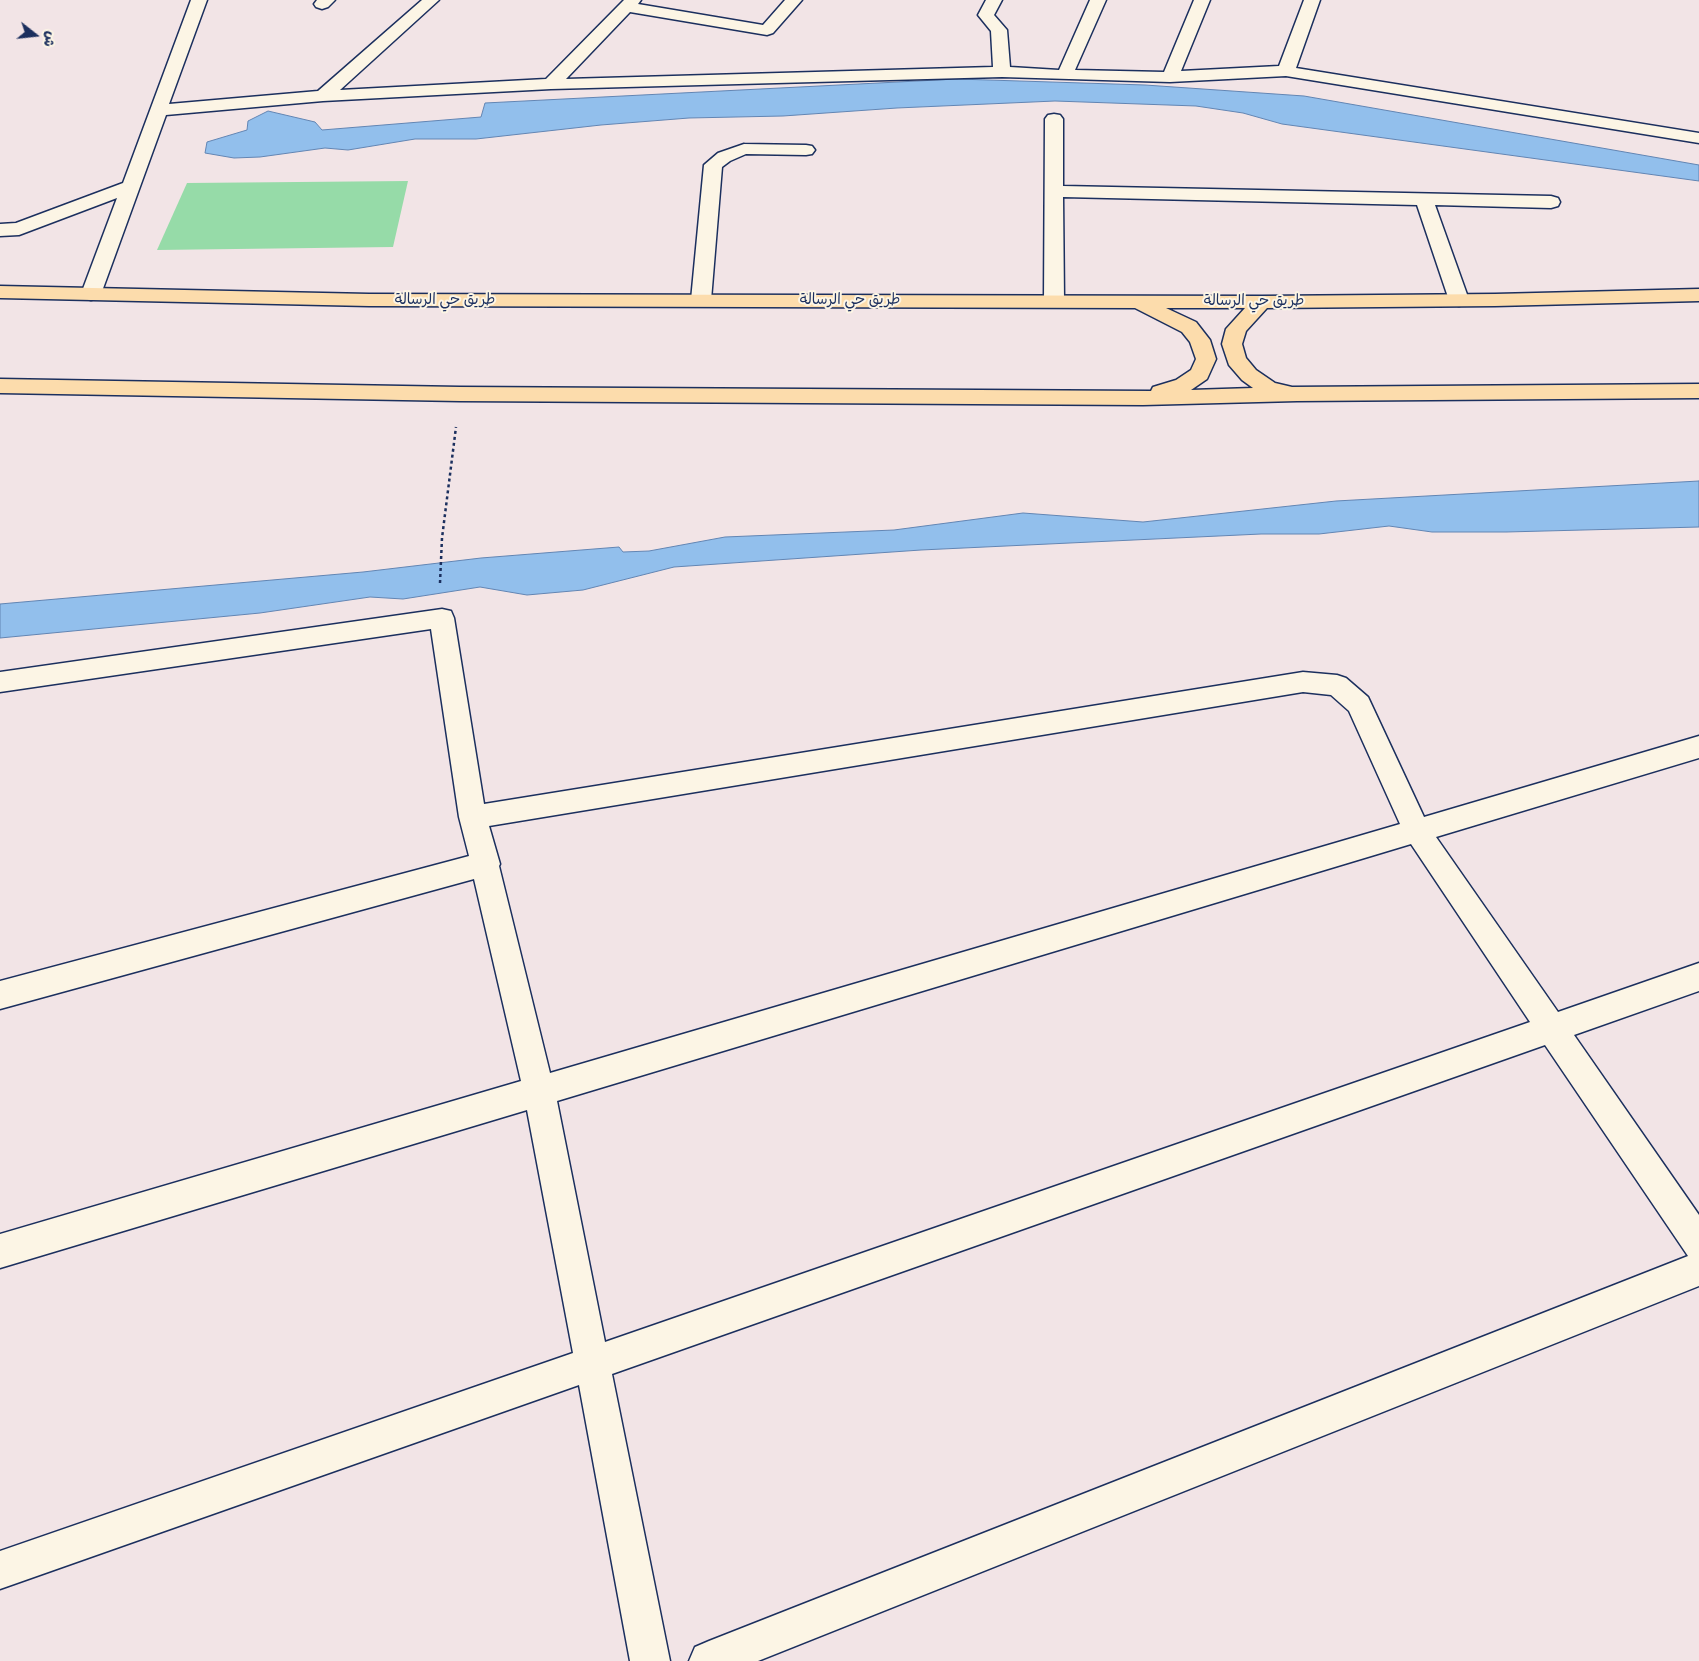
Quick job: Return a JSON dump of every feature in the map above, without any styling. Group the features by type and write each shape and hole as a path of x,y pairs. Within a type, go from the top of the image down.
{"main road":[{"name":"طريق حي الرسالة","path":"0,292 368,300 1262,302 1699,295"},
{"path":"1137,301 1189,327 1200,340 1206,359 1200,374 1183,385 1143,398"},
{"path":"1262,302 1236,329 1232,344 1236,360 1249,375 1268,388 1297,394"},
{"path":"0,386 460,394 1143,398 1297,394 1699,391"}],"street":[{"path":"91,294 198,0"},
{"path":"323,96 431,0"},
{"path":"551,84 629,4 767,30 794,0"},
{"path":"994,0 986,15 998,30 1002,72"},
{"path":"1065,75 1098,0"},
{"path":"1170,77 1202,0"},
{"path":"1286,71 1312,0"},
{"path":"158,110 323,96 551,84 1002,72 1170,77 1286,71 1699,138"},
{"path":"1054,119 1054,301"},
{"path":"700,300 713,165 724,157 744,149 806,150"},
{"path":"0,230 19,229 130,187"},
{"path":"1054,191 1551,202"},
{"path":"1424,199 1459,300"},
{"path":"0,682 442,618 473,817 540,1091 650,1661"},
{"path":"473,817 1303,682 1337,685 1359,704 1417,831 1699,1244"},
{"path":"0,1251 1699,747"},
{"path":"0,995 486,864"},
{"path":"0,1570 1699,977"},
{"path":"709,1661 1699,1269"}],"path":[{"path":"440,586 442,538 460,394"}],"green space":[{"path":"408,181 393,247 157,250 187,183"}],"water":[{"path":"957,79 1145,85 1304,96 1699,165 1699,181 1282,124 1243,113 1196,106 1055,101 897,108 783,116 689,118 601,125 476,139 415,139 348,150 325,148 260,157 234,158 205,153 207,142 247,130 248,121 268,111 315,122 322,130 481,117 485,103"},
{"path":"1699,481 1699,527 1432,532 1389,526 1319,534 1261,534 921,550 674,567 583,590 527,595 480,587 403,599 370,597 260,613 0,638 0,604 363,572 481,558 619,547 623,552 649,551 725,537 894,530 1023,513 1143,522 1336,501"}]}
